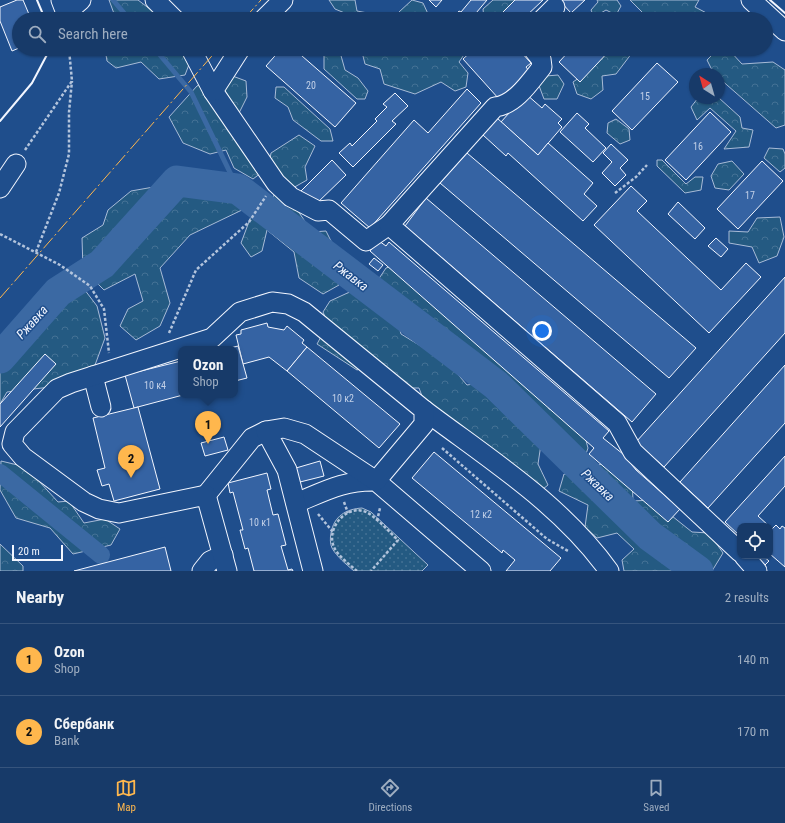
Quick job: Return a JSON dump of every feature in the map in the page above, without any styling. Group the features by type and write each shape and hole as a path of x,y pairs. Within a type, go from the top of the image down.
{"street":[{"path":"64,6 81,0"},
{"path":"155,0 167,12"},
{"path":"271,12 283,0"},
{"path":"751,0 764,12"},
{"path":"773,20 785,31"},
{"path":"195,56 213,91 276,183 291,197 318,211 329,210 366,241 389,225 495,107 504,106 525,87 542,67 541,59 539,56"},
{"path":"213,91 234,56"},
{"path":"0,188 16,164"},
{"path":"389,225 617,423 633,452 737,549"},
{"path":"186,346 212,338 240,312 272,302 288,304 304,312 424,417 555,510 594,550 609,571"},
{"path":"178,348 57,389 15,432 12,444 23,458 84,502 99,510 119,513 206,495 252,438 266,431 284,428 305,434 376,481 481,571"},
{"path":"101,407 102,373"},
{"path":"376,481 424,417"},
{"path":"266,431 287,470 313,571"},
{"path":"296,503 338,485 357,480 376,481"},
{"path":"202,571 210,560 225,563 206,495"},
{"path":"747,559 757,571"}],"path":[{"path":"36,252 59,193 69,154 69,112 72,81 70,56"},
{"path":"16,164 72,81"},
{"path":"616,193 636,177 647,165"},
{"path":"160,354 196,270 249,222 267,194"},
{"path":"0,234 60,265 90,286 104,309 102,373"},
{"path":"424,417 442,448 547,539 574,555"},
{"path":"357,571 337,552 333,544 333,532 336,523 341,517 356,510 369,513 398,540 371,571"}],"green space":[{"path":"109,0 138,0 154,12 113,12"},
{"path":"329,0 355,0 357,11 362,12 342,12 335,9"},
{"path":"412,0 423,3 427,12 399,12"},
{"path":"493,0 521,0 509,12 483,12 483,9"},
{"path":"597,0 617,0 621,6 618,12 610,12 606,10 603,12 592,12 591,10 598,2"},
{"path":"630,0 699,0 695,7 705,12 642,12"},
{"path":"106,56 184,56 190,62 185,75 159,79 141,62 116,68 107,61"},
{"path":"324,56 341,56 345,70 358,78 368,91 365,99 357,99 324,69"},
{"path":"363,56 463,56 459,62 468,73 466,87 455,91 441,82 415,94 384,84 380,69 365,64"},
{"path":"587,56 630,56 616,74 602,76 603,90 591,99 577,94 573,82 589,71"},
{"path":"711,56 735,56 742,64 773,62 785,70 785,125 776,128 725,83 725,68 711,68 707,60"},
{"path":"219,71 246,81 247,97 232,127 261,173 253,179 234,168 226,150 210,154 183,143 169,117 197,86"},
{"path":"558,75 564,84 557,99 544,99 538,83 546,76"},
{"path":"276,87 284,87 330,129 333,141 321,141 293,120 288,107 275,98"},
{"path":"725,103 740,117 742,128 753,130 749,147 724,149 736,131 710,108 697,120 691,107 693,104"},
{"path":"616,119 629,129 630,140 620,144 607,133 608,123"},
{"path":"299,135 315,146 305,167 307,180 284,193 267,177 271,153"},
{"path":"769,148 783,149 785,154 785,168 780,172 764,158"},
{"path":"657,160 662,160 686,184 695,177 703,177 701,190 685,193 657,166"},
{"path":"732,161 744,174 729,190 715,188 711,176 718,164"},
{"path":"183,172 225,185 240,180 252,192 244,209 190,235 160,268 170,303 160,326 136,340 120,326 128,309 143,301 135,274 104,290 83,269 82,238 103,225 108,210 131,191 165,185"},
{"path":"275,193 290,199 312,232 326,231 343,265 339,285 323,294 299,278 294,252 267,230 262,251 251,257 241,243 253,211 269,206"},
{"path":"780,217 784,237 777,256 759,263 752,247 729,243 729,231 748,232 757,218"},
{"path":"389,267 542,390 549,409 580,419 588,448 583,463 558,453 508,390 471,363 463,354 377,286 376,283 386,268"},
{"path":"81,285 97,306 105,338 95,365 51,387 7,392 0,404 0,352 2,348 22,339 48,295"},
{"path":"354,290 397,319 401,334 447,362 467,385 480,383 491,401 507,408 541,444 538,464 548,485 538,493 502,464 494,449 482,449 425,404 419,388 405,388 374,364 357,370 317,344 328,324 323,312 330,301"},
{"path":"1,461 26,467 58,502 69,501 84,523 105,519 120,529 111,545 73,554 50,528 16,518 0,490"},
{"path":"616,462 632,478 633,501 652,500 692,532 709,533 723,553 712,571 624,571 622,560 634,549 617,533 597,538 585,527 588,505 559,491 564,474 584,477 596,465"},
{"path":"362,508 371,512 428,565 422,571 354,571 334,551 330,541 333,527 338,518 346,512"},
{"path":"0,544 23,566 23,571 0,571"}],"building":[{"path":"17,0 23,0 28,12 12,12 12,51 0,21 0,7"},
{"path":"429,0 442,0 436,7"},
{"path":"471,0 487,0 477,12 461,12"},
{"path":"515,0 543,0 530,12 503,12"},
{"path":"559,0 585,0 572,12 570,12"},
{"path":"275,56 302,56 356,103 335,127 266,66"},
{"path":"466,56 525,56 531,63 526,67 529,71 499,99 463,59"},
{"path":"565,56 604,56 580,82 559,62"},
{"path":"657,63 678,82 632,130 612,111"},
{"path":"467,89 481,103 370,228 341,203 414,120 428,133"},
{"path":"395,93 408,106 392,121 396,124 353,167 339,153 350,143 352,146 377,121 375,119 387,107 383,104"},
{"path":"526,94 542,108 545,104 562,119 558,123 562,127 538,155 501,122"},
{"path":"710,112 731,132 686,180 665,160"},
{"path":"577,113 589,124 585,128 606,148 593,162 560,132"},
{"path":"497,118 538,155 548,143 593,183 584,194 597,206 583,221 508,153 506,156 483,135"},
{"path":"611,144 628,160 620,168 626,175 615,186 602,173 612,162 603,153"},
{"path":"467,153 696,348 669,378 440,183"},
{"path":"332,160 346,175 315,205 301,191"},
{"path":"762,161 783,181 738,229 717,209"},
{"path":"631,186 647,201 637,211 721,290 746,263 761,277 709,333 594,225"},
{"path":"426,198 656,394 632,422 405,226"},
{"path":"678,202 705,228 695,239 668,214"},
{"path":"716,238 728,249 721,257 708,246"},
{"path":"379,241 386,246 389,242 609,431 603,438 623,454 636,470 680,509 668,522 589,454 594,448 370,251"},
{"path":"374,258 383,265 378,271 369,264"},
{"path":"785,277 785,333 664,467 636,442"},
{"path":"267,323 268,327 284,330 287,326 304,340 302,343 307,347 287,371 269,357 243,364 236,335 241,334 241,330"},
{"path":"238,346 247,378 238,380"},
{"path":"307,347 400,424 379,448 287,371"},
{"path":"45,354 56,364 0,427 0,404"},
{"path":"178,362 178,396 134,408 125,375"},
{"path":"785,365 785,423 708,508 680,482"},
{"path":"138,407 160,489 114,501 109,484 102,486 97,470 105,468 93,418"},
{"path":"224,437 228,450 205,456 201,443"},
{"path":"434,452 561,558 550,571 506,571 515,560 503,550 502,553 412,478"},
{"path":"785,456 785,486 758,516 766,523 737,523 737,533 725,522"},
{"path":"320,461 324,476 300,482 296,468"},
{"path":"267,473 271,489 267,490 273,515 278,514 286,545 281,546 288,570 292,569 293,571 254,571 248,548 245,549 240,530 243,530 233,492 230,493 228,483"},
{"path":"776,525 780,529 782,526 785,528 785,567 773,557 773,528"},
{"path":"165,547 171,571 74,571"},
{"path":"754,559 767,559 769,561 763,567"}],"waterway":[{"path":"113,0 123,12"},
{"path":"161,56 191,92 238,189"},
{"name":"Ржавка","path":"0,358 58,292 102,264 177,181 238,189 496,385 650,536 698,571"},
{"path":"0,473 101,555"}],"wall":[{"path":"37,0 42,12"},
{"path":"770,0 785,13"},
{"path":"0,121 32,83 46,56"}],"power":[{"path":"250,12 261,0"},
{"path":"0,298 212,56"}],"place":[{"name":"Ozon","path":"208,444"},
{"name":"Сбербанк","path":"131,478"}]}
